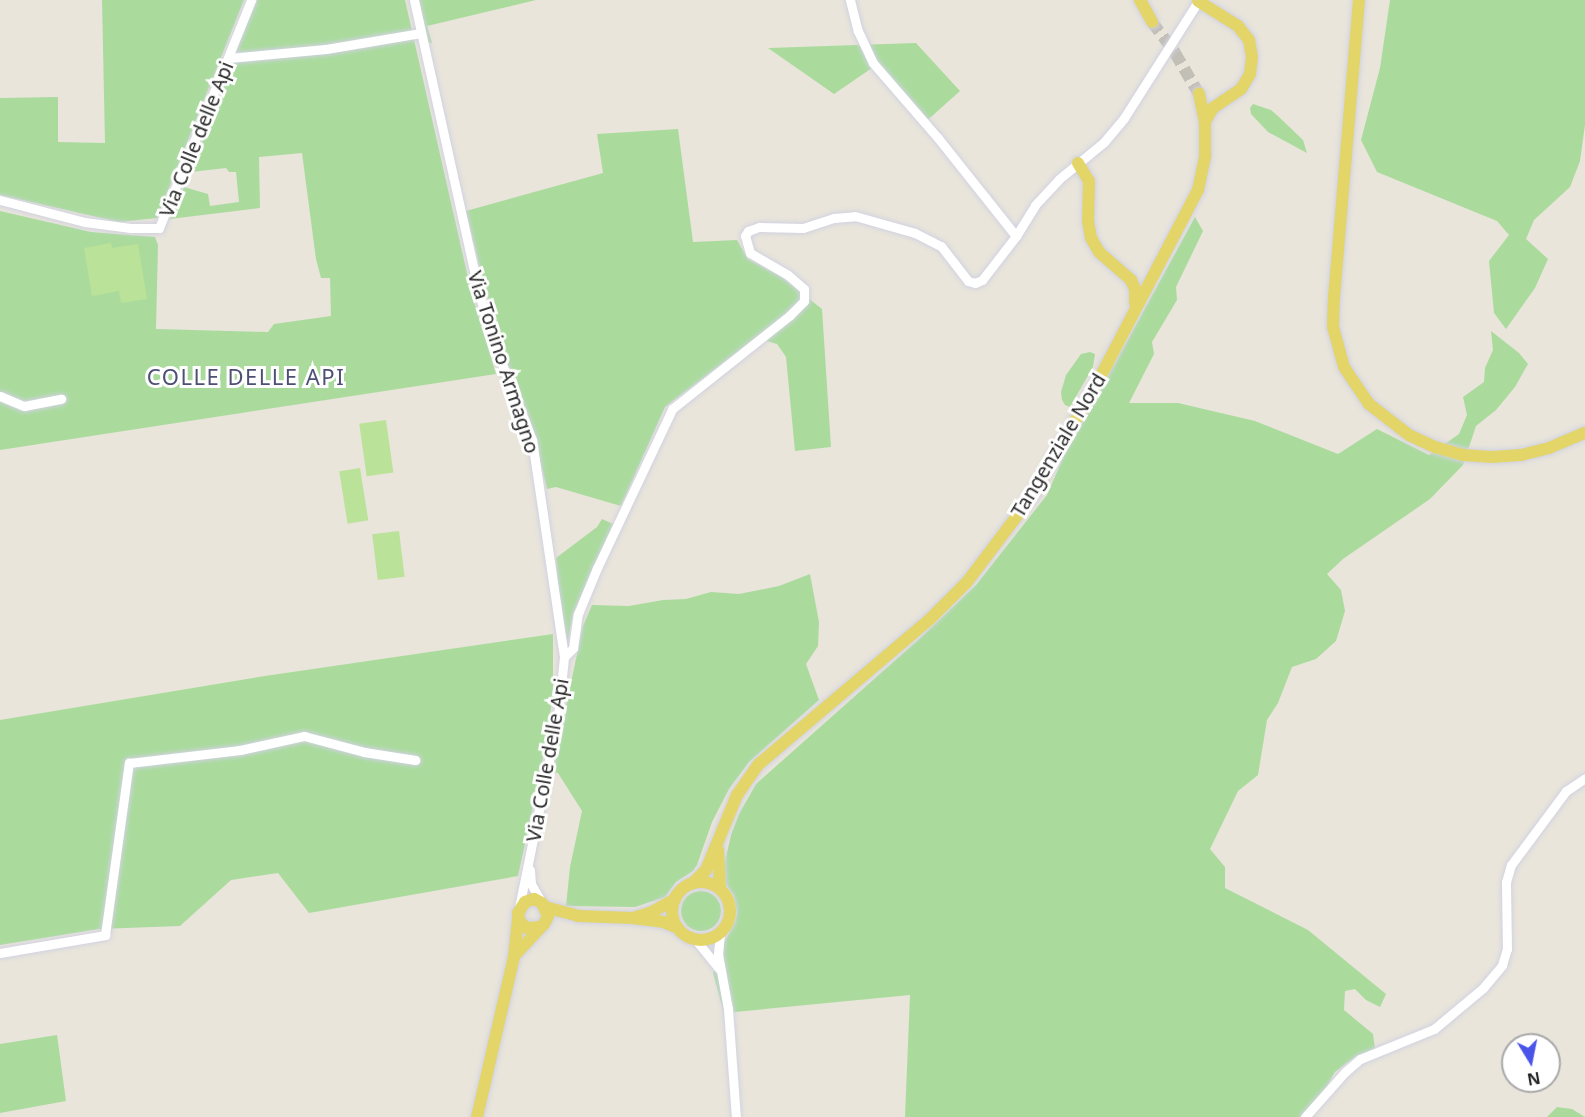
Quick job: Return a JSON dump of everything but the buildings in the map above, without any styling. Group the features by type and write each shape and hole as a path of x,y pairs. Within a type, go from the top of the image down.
{"main road":[{"path":"1140,0 1152,22"},
{"path":"1359,0 1333,327 1344,367 1369,404 1385,418 1426,443 1463,455 1502,457 1549,448 1585,433"},
{"path":"1198,1 1238,26 1251,48 1252,66 1246,82 1234,95 1219,103 1205,122"},
{"name":"Tangenziale Nord","path":"693,883 706,870 718,846 737,795 759,764 930,619 967,582 1035,492 1107,364 1198,190 1205,156 1205,122 1199,95 1219,103"},
{"path":"1078,163 1089,181 1088,221 1091,238 1099,252 1125,273 1135,289 1135,308"},
{"path":"1125,273 1148,273 1160,263"},
{"name":"Tangenziale Nord","path":"718,846 717,874 720,888"},
{"path":"578,916 527,928 518,914 529,900 578,916 632,918 663,922 695,939 704,940 720,934 726,927 731,911 729,902 720,888 702,882 686,886 675,899 650,913 632,918"},
{"path":"675,899 672,909 678,928"},
{"path":"542,926 548,916 544,905"},
{"name":"Via Colle delle Api","path":"477,1117 514,957 518,914"},
{"name":"Via Colle delle Api","path":"514,957 542,926"}],"street":[{"name":"Via Colle delle Api","path":"0,200 85,222 131,228 159,228 251,0"},
{"name":"Via Tonino Armagno","path":"414,0 479,294 495,346 532,440 564,657"},
{"path":"850,0 858,31 873,63 938,138 1016,236"},
{"path":"564,657 573,648 578,614 597,568 672,409 790,315 804,301 804,289 788,275 750,252 745,236 748,231 759,227 803,228 834,218 855,216 915,233 941,246 963,275 975,283 982,280 1016,236 1035,205 1059,179 1104,142 1124,118 1198,1"},
{"path":"229,58 326,49 421,33"},
{"path":"0,396 24,406 61,399"},
{"name":"Via Colle delle Api","path":"518,914 558,716 564,657"},
{"path":"0,953 105,936 129,763 240,750 304,736 392,758 415,760"},
{"path":"1305,1117 1345,1072 1360,1059 1434,1029 1483,988 1502,964 1507,949 1506,882 1511,865 1566,791 1585,778"},
{"name":"Via Colle delle Api","path":"529,862 531,884 544,905"},
{"path":"720,934 720,971 728,1009 736,1117"},
{"path":"695,939 720,971"}],"green space":[{"path":"102,0 244,0 157,218 119,222 0,195 0,98 58,97 58,142 105,143"},
{"path":"255,0 405,0 472,295 496,374 0,450 0,211 91,232 155,237 158,245 156,329 268,332 274,324 331,316 330,278 321,278 316,259 302,153 259,157 260,208 170,219 184,187 208,194 210,206 239,202 236,172 229,172 226,168 191,172"},
{"path":"417,0 536,0 427,26 432,43 426,42"},
{"path":"1390,0 1585,0 1585,125 1580,161 1570,187 1534,220 1526,239 1548,259 1535,288 1506,329 1494,313 1489,261 1509,235 1497,221 1377,172 1361,140 1380,68"},
{"path":"916,43 960,91 922,125 872,68 834,94 768,48"},
{"path":"1253,104 1271,110 1279,117 1303,140 1307,153 1268,132 1251,114 1250,108"},
{"path":"678,129 693,242 737,240 748,259 780,276 822,309 831,447 795,451 786,357 777,344 767,341 762,333 665,407 621,506 556,487 547,489 529,417 497,338 466,211 603,173 597,134"},
{"path":"1195,217 1203,231 1176,287 1177,300 1152,342 1154,354 1129,403 1178,403 1255,421 1338,454 1377,429 1429,455 1459,434 1467,415 1463,397 1484,382 1485,368 1493,350 1491,331 1519,353 1528,364 1515,387 1496,410 1476,426 1463,465 1430,499 1343,559 1327,574 1341,590 1345,611 1336,641 1316,659 1292,667 1278,703 1267,720 1258,775 1238,791 1210,849 1225,867 1225,888 1308,930 1386,994 1380,1007 1366,1000 1355,989 1345,991 1344,1010 1373,1034 1375,1049 1356,1056 1335,1072 1319,1100 1300,1117 905,1117 910,995 724,1013 713,973 724,957 724,943 735,922 737,912 734,896 726,884 723,870 731,835 739,814 756,784 918,640 976,585 1047,495 1063,458"},
{"path":"111,243 112,248 138,244 147,299 121,303 119,291 92,296 84,248"},
{"path":"1090,352 1095,354 1093,367 1070,407 1065,405 1061,392 1066,375 1081,354"},
{"path":"386,420 393,472 367,476 359,424"},
{"path":"360,468 368,520 348,524 339,471"},
{"path":"602,519 613,524 573,614 568,641 565,639 560,607 556,558 597,527"},
{"path":"399,531 405,577 378,580 372,534"},
{"path":"810,574 819,622 818,646 806,664 819,700 749,762 729,789 712,822 697,865 693,871 676,882 665,897 635,907 566,906 570,867 582,811 558,773 552,772 583,626 592,605 629,606 663,600 686,599 711,592 739,594 779,586"},
{"path":"553,634 553,696 541,770 518,876 309,913 278,873 231,880 180,926 99,929 0,945 0,720 265,676"},
{"path":"701,891 715,897 721,911 715,925 701,931 687,925 681,911 687,897"},
{"path":"57,1035 66,1101 0,1113 0,1044"},
{"path":"1557,1107 1572,1109 1585,1117 1547,1117"}],"tunnel":[{"path":"1152,22 1175,53 1199,94"}],"district":[{"name":"COLLE DELLE API","path":"246,377"}]}
